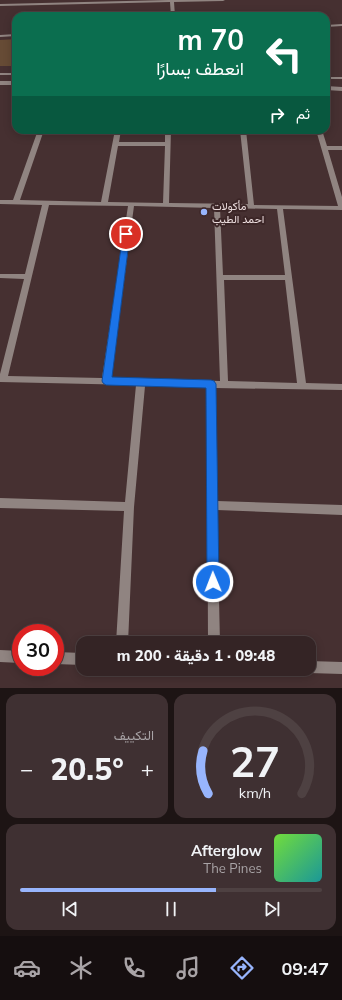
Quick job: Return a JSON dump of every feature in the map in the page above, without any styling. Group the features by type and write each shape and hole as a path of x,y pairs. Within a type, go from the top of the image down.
{"street":[{"path":"0,5 223,0"},
{"path":"172,1 173,12"},
{"path":"330,26 342,25"},
{"path":"0,36 12,35"},
{"path":"0,74 12,74"},
{"path":"330,78 342,78"},
{"path":"0,83 12,83"},
{"path":"330,88 342,89"},
{"path":"16,202 39,134"},
{"path":"104,204 117,134"},
{"path":"166,205 168,134"},
{"path":"243,134 251,206"},
{"path":"0,202 342,208 320,134"},
{"path":"115,144 167,144"},
{"path":"324,148 342,148"},
{"path":"46,203 1,379 342,387"},
{"path":"106,381 130,204"},
{"path":"217,206 224,385"},
{"path":"280,207 302,386"},
{"path":"0,276 28,277"},
{"path":"220,277 289,278"},
{"path":"122,636 129,507 141,382"},
{"path":"211,384 214,636"},
{"path":"0,503 129,507"},
{"path":"212,505 342,510"},
{"path":"0,656 12,656"},
{"path":"64,658 76,659"},
{"path":"316,667 342,668"}],"shaded area":[{"path":"12,39 12,66 0,66 0,40"}],"place":[{"name":"مأكولات احمد الطيب","path":"204,212"}],"route":[{"path":"126,234 106,381 211,384 213,582"}]}
